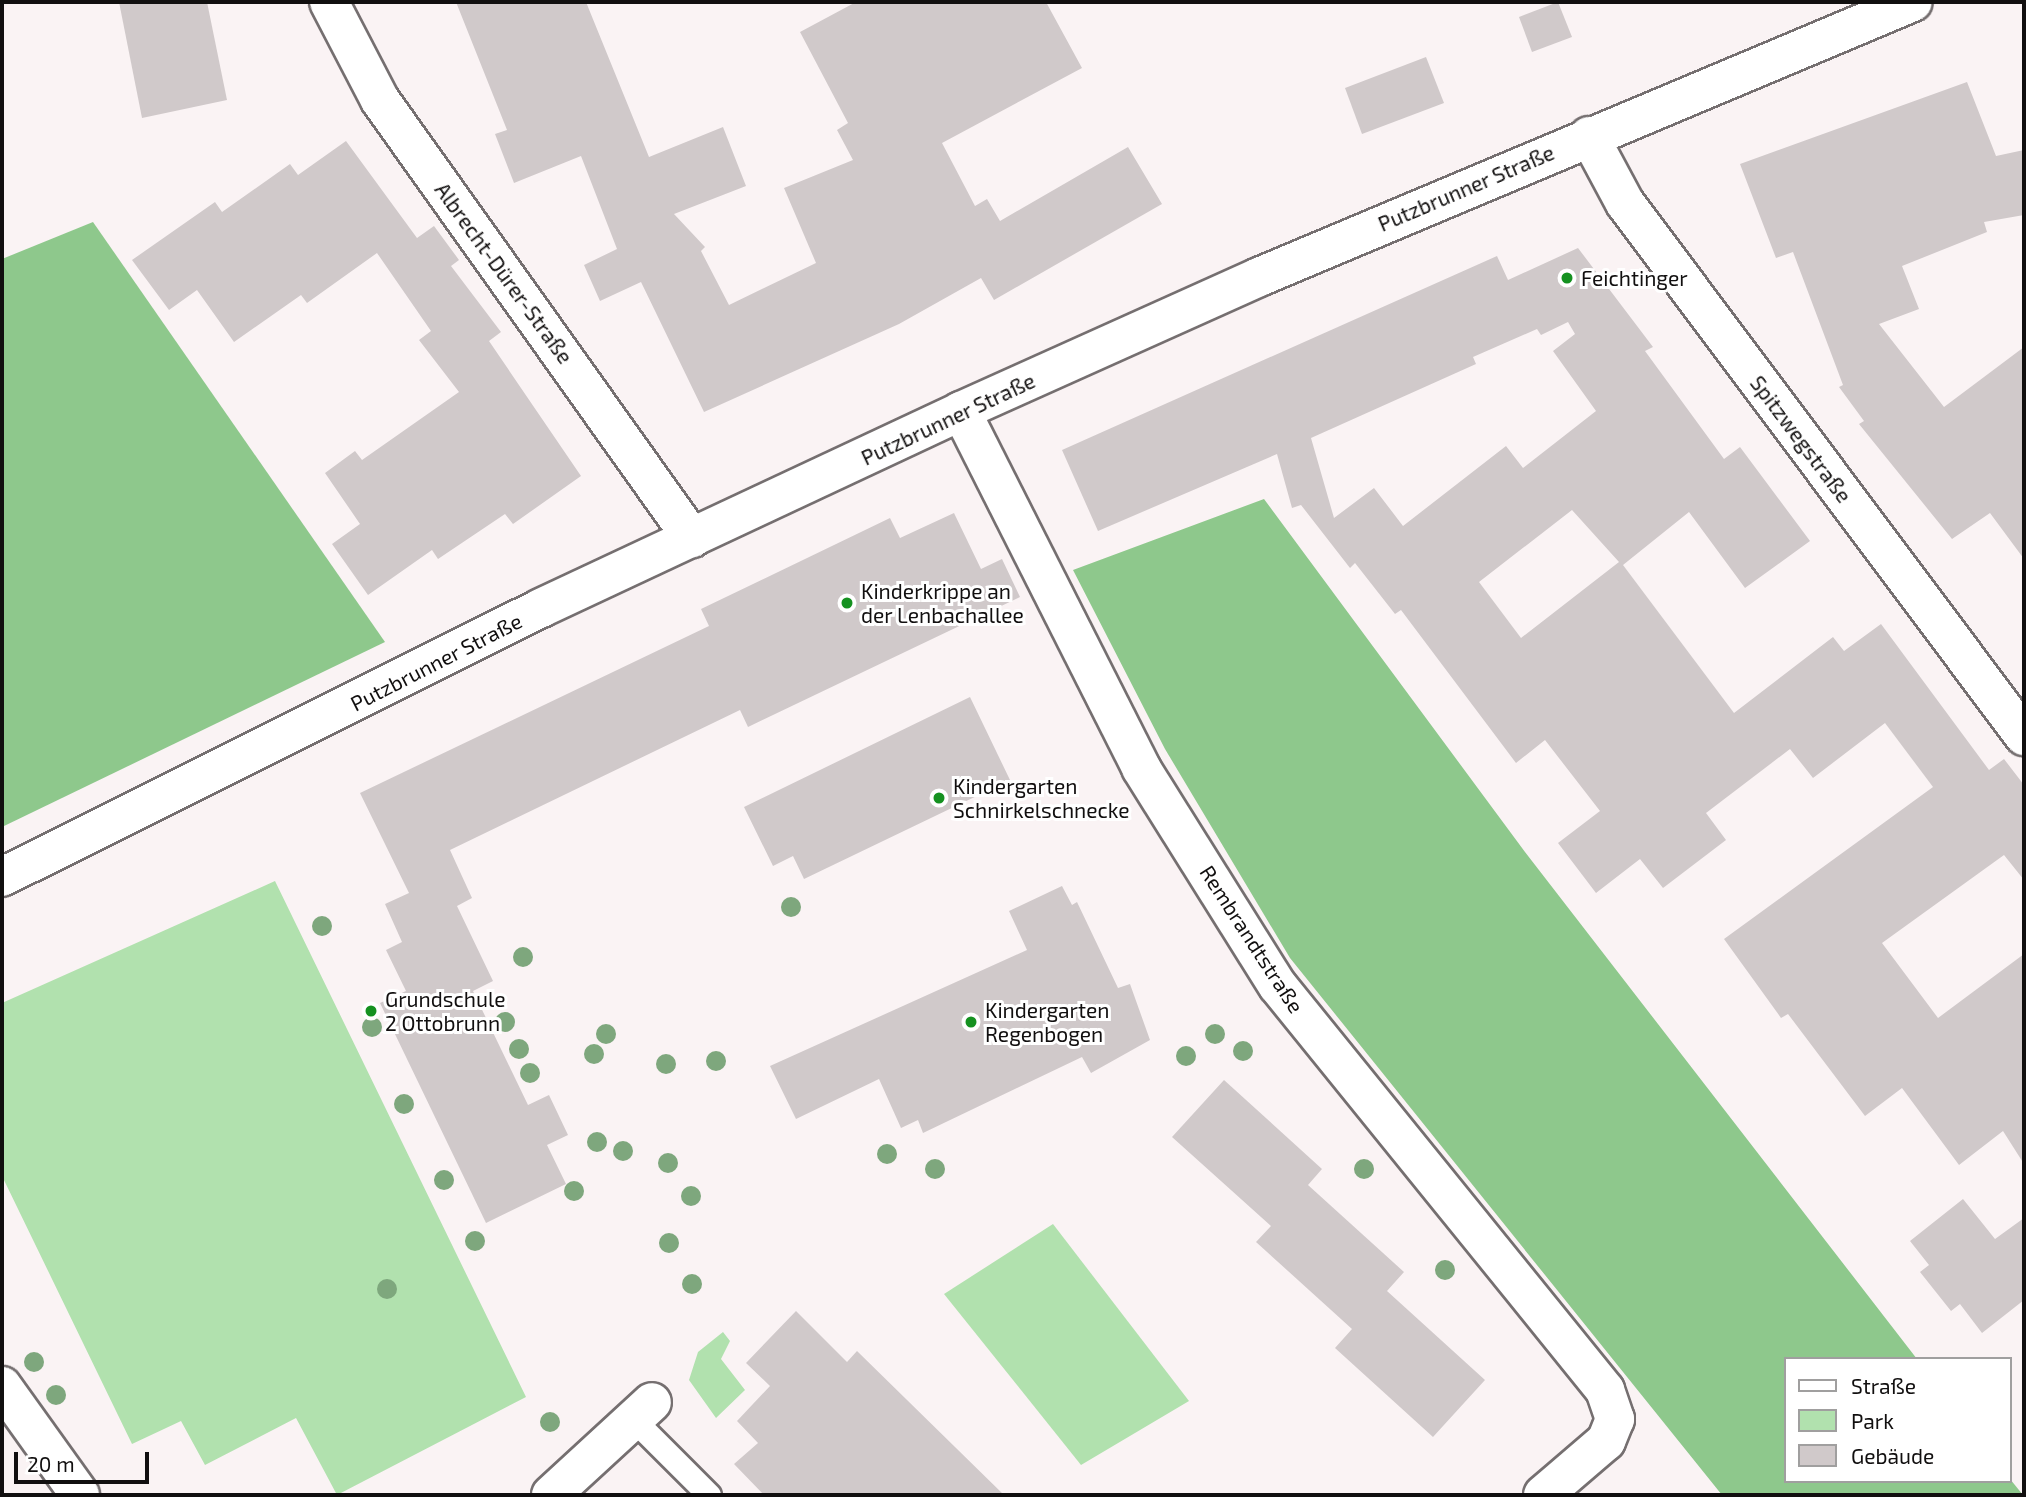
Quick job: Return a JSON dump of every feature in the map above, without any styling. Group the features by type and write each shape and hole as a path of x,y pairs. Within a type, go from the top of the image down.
{"street":[{"name":"Albrecht-Dürer-Straße","path":"329,2 380,100 692,538"},
{"name":"Putzbrunner Straße","path":"2,877 692,538 961,411 1588,136 1913,2"},
{"name":"Spitzwegstraße","path":"1588,136 1625,203 2024,736"},
{"name":"Rembrandtstraße","path":"961,411 1141,768 1278,986 1605,1390 1615,1419 1606,1441 1543,1495"},
{"path":"2,1386 80,1495"},
{"path":"551,1495 643,1411"}],"lane":[{"path":"643,1411 709,1495"}],"green space":[{"path":"93,222 385,642 2,827 2,259"},
{"path":"1264,499 1525,852 1915,1357 1784,1357 1784,1483 2012,1481 2023,1495 1722,1495 1290,958 1165,749 1073,570"},
{"path":"275,881 526,1397 337,1495 296,1418 205,1465 181,1421 132,1444 2,1176 2,1003"},
{"path":"1053,1224 1189,1401 1081,1465 944,1294"},
{"path":"723,1332 730,1341 721,1359 745,1390 716,1418 689,1380 698,1352"}],"building":[{"path":"119,2 207,2 227,100 142,118"},
{"path":"456,2 586,2 649,157 723,127 746,186 674,214 705,247 701,251 729,305 816,263 784,188 853,160 837,130 848,123 800,32 856,2 1046,2 1082,68 942,143 975,206 987,199 1000,221 1128,147 1162,204 994,300 981,278 899,324 704,412 641,282 600,301 584,265 617,249 581,156 514,183 495,134 507,130"},
{"path":"1558,2 1572,37 1532,52 1519,17"},
{"path":"1426,57 1444,103 1362,134 1345,88"},
{"path":"1967,82 1996,156 2024,150 2024,215 1984,222 1987,232 1902,266 1919,309 1879,324 1944,407 2024,347 2024,559 1990,513 1952,539 1859,424 1864,421 1839,387 1843,385 1793,252 1776,258 1740,164"},
{"path":"346,141 417,238 434,226 459,260 451,266 501,332 489,341 581,476 513,524 505,514 438,559 432,550 368,595 332,544 360,524 325,473 355,451 362,460 459,392 419,340 431,331 377,253 307,303 301,295 234,342 197,290 169,310 132,260 215,202 222,212 290,164 298,175"},
{"path":"1578,248 1653,347 1645,351 1724,459 1740,447 1810,541 1745,588 1689,512 1623,565 1734,713 1833,637 1844,651 1881,624 1989,770 2004,759 2024,785 2024,880 2004,855 1882,943 1938,1018 2024,954 2024,1164 2003,1131 1959,1165 1902,1088 1865,1116 1788,1014 1781,1018 1724,939 1933,787 1885,723 1813,778 1790,749 1706,813 1726,840 1663,888 1640,859 1596,893 1558,843 1600,811 1545,740 1516,763 1401,610 1395,614 1355,563 1350,568 1301,505 1292,508 1277,454 1098,531 1062,450 1497,256 1508,280","holes":["1568,322 1575,334 1553,351 1596,411 1523,468 1506,446 1403,526 1374,488 1334,518 1311,438 1476,364 1473,357 1537,329 1541,335","1572,510 1619,562 1521,638 1479,582"]},
{"path":"954,513 981,569 1002,559 1020,597 748,727 740,710 450,850 472,898 457,906 493,981 473,991 528,1105 549,1095 568,1135 547,1145 566,1184 486,1223 380,1003 406,991 386,950 402,942 385,904 409,893 360,793 709,626 701,609 890,518 900,538"},
{"path":"970,697 1010,780 804,879 793,856 773,866 744,807"},
{"path":"1062,886 1072,905 1077,902 1118,988 1130,984 1150,1040 1091,1073 1082,1057 923,1133 918,1120 901,1128 879,1079 796,1119 770,1066 1027,950 1009,911"},
{"path":"1224,1080 1322,1169 1308,1185 1404,1272 1387,1291 1485,1380 1433,1437 1335,1348 1352,1329 1256,1242 1271,1226 1172,1137"},
{"path":"1963,1199 1995,1239 2024,1218 2024,1300 1982,1333 1960,1304 1951,1311 1920,1272 1929,1265 1910,1241"},
{"path":"796,1311 847,1362 857,1351 1004,1495 764,1495 734,1464 758,1443 737,1421 770,1386 746,1363"}],"place":[{"name":"Feichtinger","path":"1567,278"},
{"name":"Kinderkrippe an der Lenbachallee","path":"847,603"},
{"name":"Kindergarten Schnirkelschnecke","path":"939,798"},
{"name":"Grundschule 2 Ottobrunn","path":"371,1011"},
{"name":"Kindergarten Regenbogen","path":"971,1022"}]}
